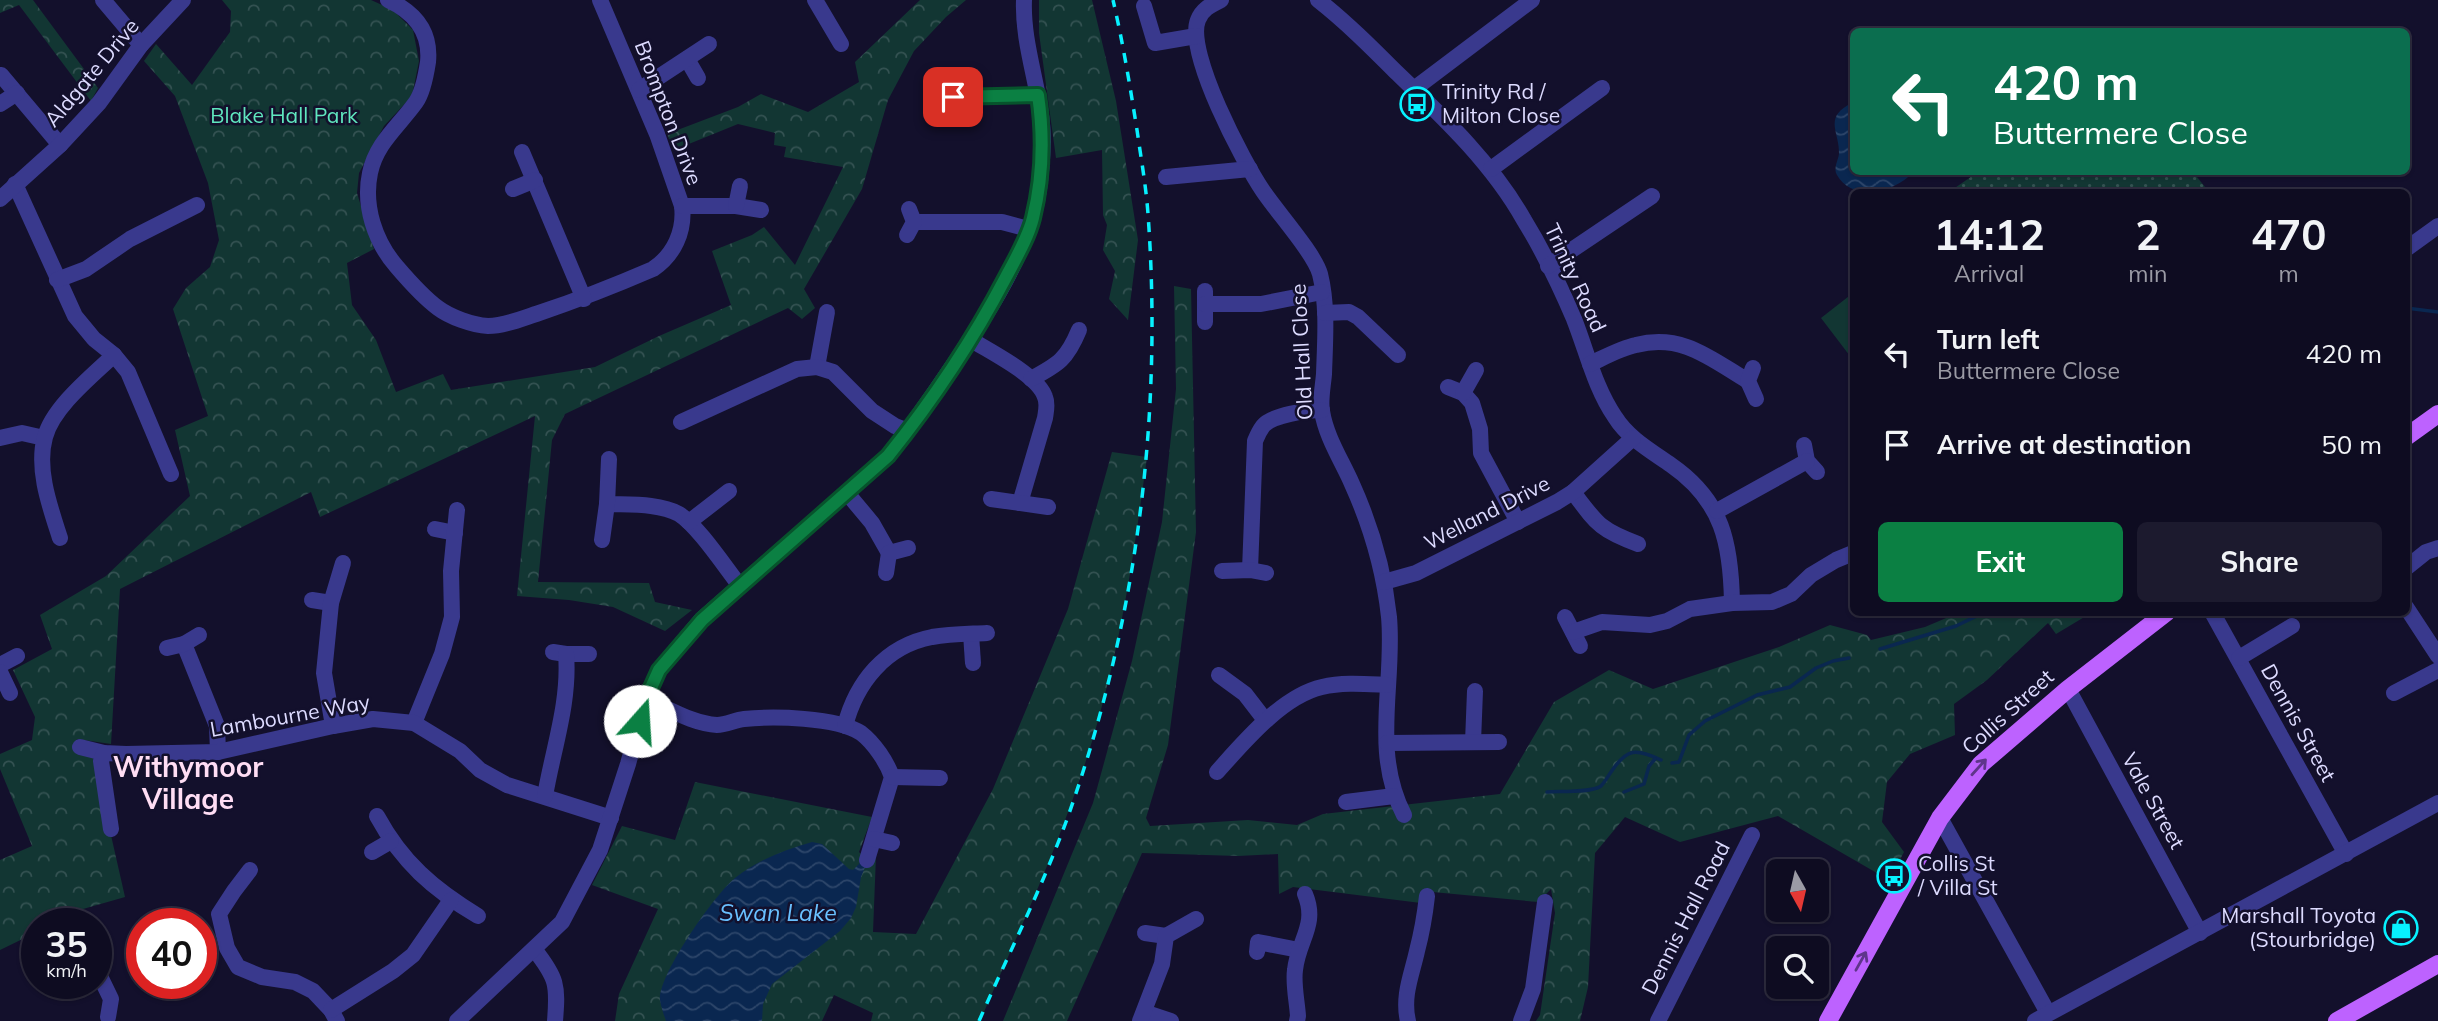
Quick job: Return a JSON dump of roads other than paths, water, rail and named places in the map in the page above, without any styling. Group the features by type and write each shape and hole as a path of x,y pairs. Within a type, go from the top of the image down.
{"main road":[{"path":"2410,434 2438,414"},
{"name":"Collis Street","path":"1828,1021 1940,818 1981,764 2068,689 2162,616"},
{"path":"2337,1021 2438,964"}],"street":[{"path":"103,0 141,45"},
{"name":"Aldgate Drive","path":"0,199 60,145 99,103 141,45 183,0"},
{"name":"Brompton Drive","path":"388,0 406,8 415,17 423,31 428,60 416,102 388,135 370,172 368,198 378,240 409,281 438,309 487,326 507,323 583,299 653,270 662,264 680,233 682,206 639,90 600,0"},
{"path":"814,0 841,44"},
{"path":"457,1021 562,922 600,850 646,699 659,670 702,620 888,456 984,319 1032,220 1041,163 1043,141 1024,0"},
{"path":"1144,6 1155,43 1196,36 1197,21 1205,8 1221,0"},
{"path":"1414,89 1532,0"},
{"name":"Trinity Road","path":"1323,1 1492,169 1524,219 1548,266 1573,318 1602,396 1615,419 1633,438 1681,472 1717,511 1729,555 1732,603"},
{"name":"Old Hall Close","path":"1196,36 1213,94 1250,169 1319,271 1325,313 1322,410 1329,434 1370,527 1384,582 1391,647 1385,717 1387,743 1394,796 1404,815"},
{"path":"639,90 709,44"},
{"path":"687,59 698,79"},
{"path":"1,75 60,145"},
{"path":"1492,169 1602,88"},
{"path":"944,113 952,91 1038,95"},
{"path":"0,104 17,93"},
{"path":"522,152 583,299"},
{"path":"1166,177 1250,169"},
{"path":"513,189 535,180"},
{"path":"15,184 75,316 128,372 168,444 172,474"},
{"path":"736,206 740,186"},
{"path":"1548,266 1652,196"},
{"path":"168,200 176,215"},
{"path":"57,279 86,269 130,239 197,205"},
{"path":"682,206 736,206 761,210"},
{"path":"910,222 1002,222 1028,229"},
{"path":"2410,245 2438,226"},
{"path":"1205,322 1205,298 1261,303 1322,292"},
{"path":"817,367 827,312"},
{"path":"1325,313 1349,312 1358,317 1398,355"},
{"path":"1031,379 1060,364 1079,330"},
{"path":"970,339 1042,388 1048,405 1020,503"},
{"path":"1590,364 1636,345 1673,342 1689,346 1751,375 1756,399"},
{"path":"60,538 49,507 43,471 44,438 51,422 79,388 114,355"},
{"path":"681,422 702,423 797,369 817,367 833,372 872,411 908,431"},
{"path":"1476,370 1455,390 1472,403 1477,414 1481,453 1518,522"},
{"path":"1222,571 1258,572 1255,441 1263,426 1269,421 1305,411 1322,410"},
{"path":"0,438 22,433 44,438"},
{"name":"Welland Drive","path":"1384,582 1416,573 1573,492 1633,438"},
{"path":"602,540 609,459"},
{"path":"1717,511 1809,459"},
{"path":"689,522 729,491"},
{"path":"1573,492 1594,520 1608,533 1638,544"},
{"path":"847,493 872,523 889,553 886,573"},
{"path":"991,499 1048,507"},
{"path":"607,504 663,509 677,513 689,522 740,586"},
{"path":"414,723 442,654 453,617 451,571 457,510"},
{"path":"435,528 455,533"},
{"path":"889,553 908,548"},
{"path":"2410,565 2426,552 2438,548"},
{"path":"1565,617 1577,639 1602,622 1650,625 1667,621 1690,608 1772,602 1791,594 1811,575 1850,555"},
{"path":"333,726 324,673 331,603 343,563"},
{"path":"312,600 331,603"},
{"path":"2410,613 2438,656"},
{"name":"Dennis Street","path":"2214,616 2346,853"},
{"path":"2239,658 2292,626"},
{"path":"845,726 856,692 877,666 909,645 928,638 979,634 973,663"},
{"path":"167,648 184,644 199,635"},
{"path":"184,644 217,726 218,752"},
{"path":"545,796 551,755 564,709 559,653 589,654"},
{"path":"0,665 17,656"},
{"path":"2394,693 2438,670"},
{"path":"0,672 10,694"},
{"path":"1219,675 1245,694 1265,720"},
{"path":"1217,772 1265,720 1301,695 1319,687 1343,684 1387,685"},
{"name":"Vale Street","path":"2068,689 2200,933"},
{"path":"1473,742 1475,691"},
{"path":"646,699 694,719 718,725 743,719 791,719 845,726 860,733 889,767 892,777 867,860"},
{"name":"Lambourne Way","path":"80,747 104,753 160,755 218,752 373,719 414,723 460,751 480,770 507,785 611,818"},
{"path":"1387,743 1499,742"},
{"path":"104,753 100,761 111,829"},
{"path":"892,777 940,778"},
{"path":"1346,802 1394,796"},
{"path":"1940,818 2042,1017 2438,803"},
{"path":"377,816 405,860 451,900 478,916"},
{"name":"Dennis Hall Road","path":"1658,1021 1752,835"},
{"path":"874,839 892,843"},
{"path":"372,852 391,841"},
{"path":"250,870 212,914 237,967 262,977 295,982 313,991 334,1016 413,955 451,900"},
{"path":"1297,1021 1294,972 1299,950 1308,930 1311,908 1305,894"},
{"path":"1408,1021 1405,1009 1407,989 1418,950 1427,896"},
{"path":"1521,1021 1533,989 1545,902"},
{"path":"1145,933 1166,936 1196,919"},
{"path":"1166,936 1162,964 1142,1016 1171,1021"},
{"path":"1257,952 1258,942 1299,950"},
{"path":"534,949 549,967 556,983 555,1021"},
{"path":"109,1020 111,999"}],"water":[{"path":"1850,105 1850,175 1910,175 1906,179 1886,189 1853,189 1844,184 1836,172 1839,146 1835,121 1841,110"},
{"name":"Swan Lake","path":"812,842 822,844 849,869 853,870 861,862 866,865 851,918 840,931 772,984 763,1004 762,1021 666,1021 660,1000 668,973 689,936 715,900 735,878 753,866 781,852"}],"waterway":[{"path":"2410,308 2438,312"},
{"path":"1880,649 1956,626 1977,616"},
{"path":"1672,763 1679,762 1689,735 1705,721 1757,695 1790,687 1816,668 1849,658"},
{"path":"1547,792 1583,791 1601,786 1622,758 1633,752 1645,753 1661,760"},
{"path":"1624,792 1644,784 1649,766 1655,759"}],"railway":[{"path":"979,1021 1056,847 1090,748 1127,599 1139,523 1147,446 1152,292 1143,172 1113,0"}],"place":[{"name":"Trinity Rd / Milton Close","path":"1417,104"},
{"name":"Collis St / Villa St","path":"1894,876"},
{"name":"Marshall Toyota (Stourbridge)","path":"2401,928"}],"district":[{"name":"Withymoor Village","path":"188,783"}],"park label":[{"name":"Blake Hall Park","path":"284,116"}]}
